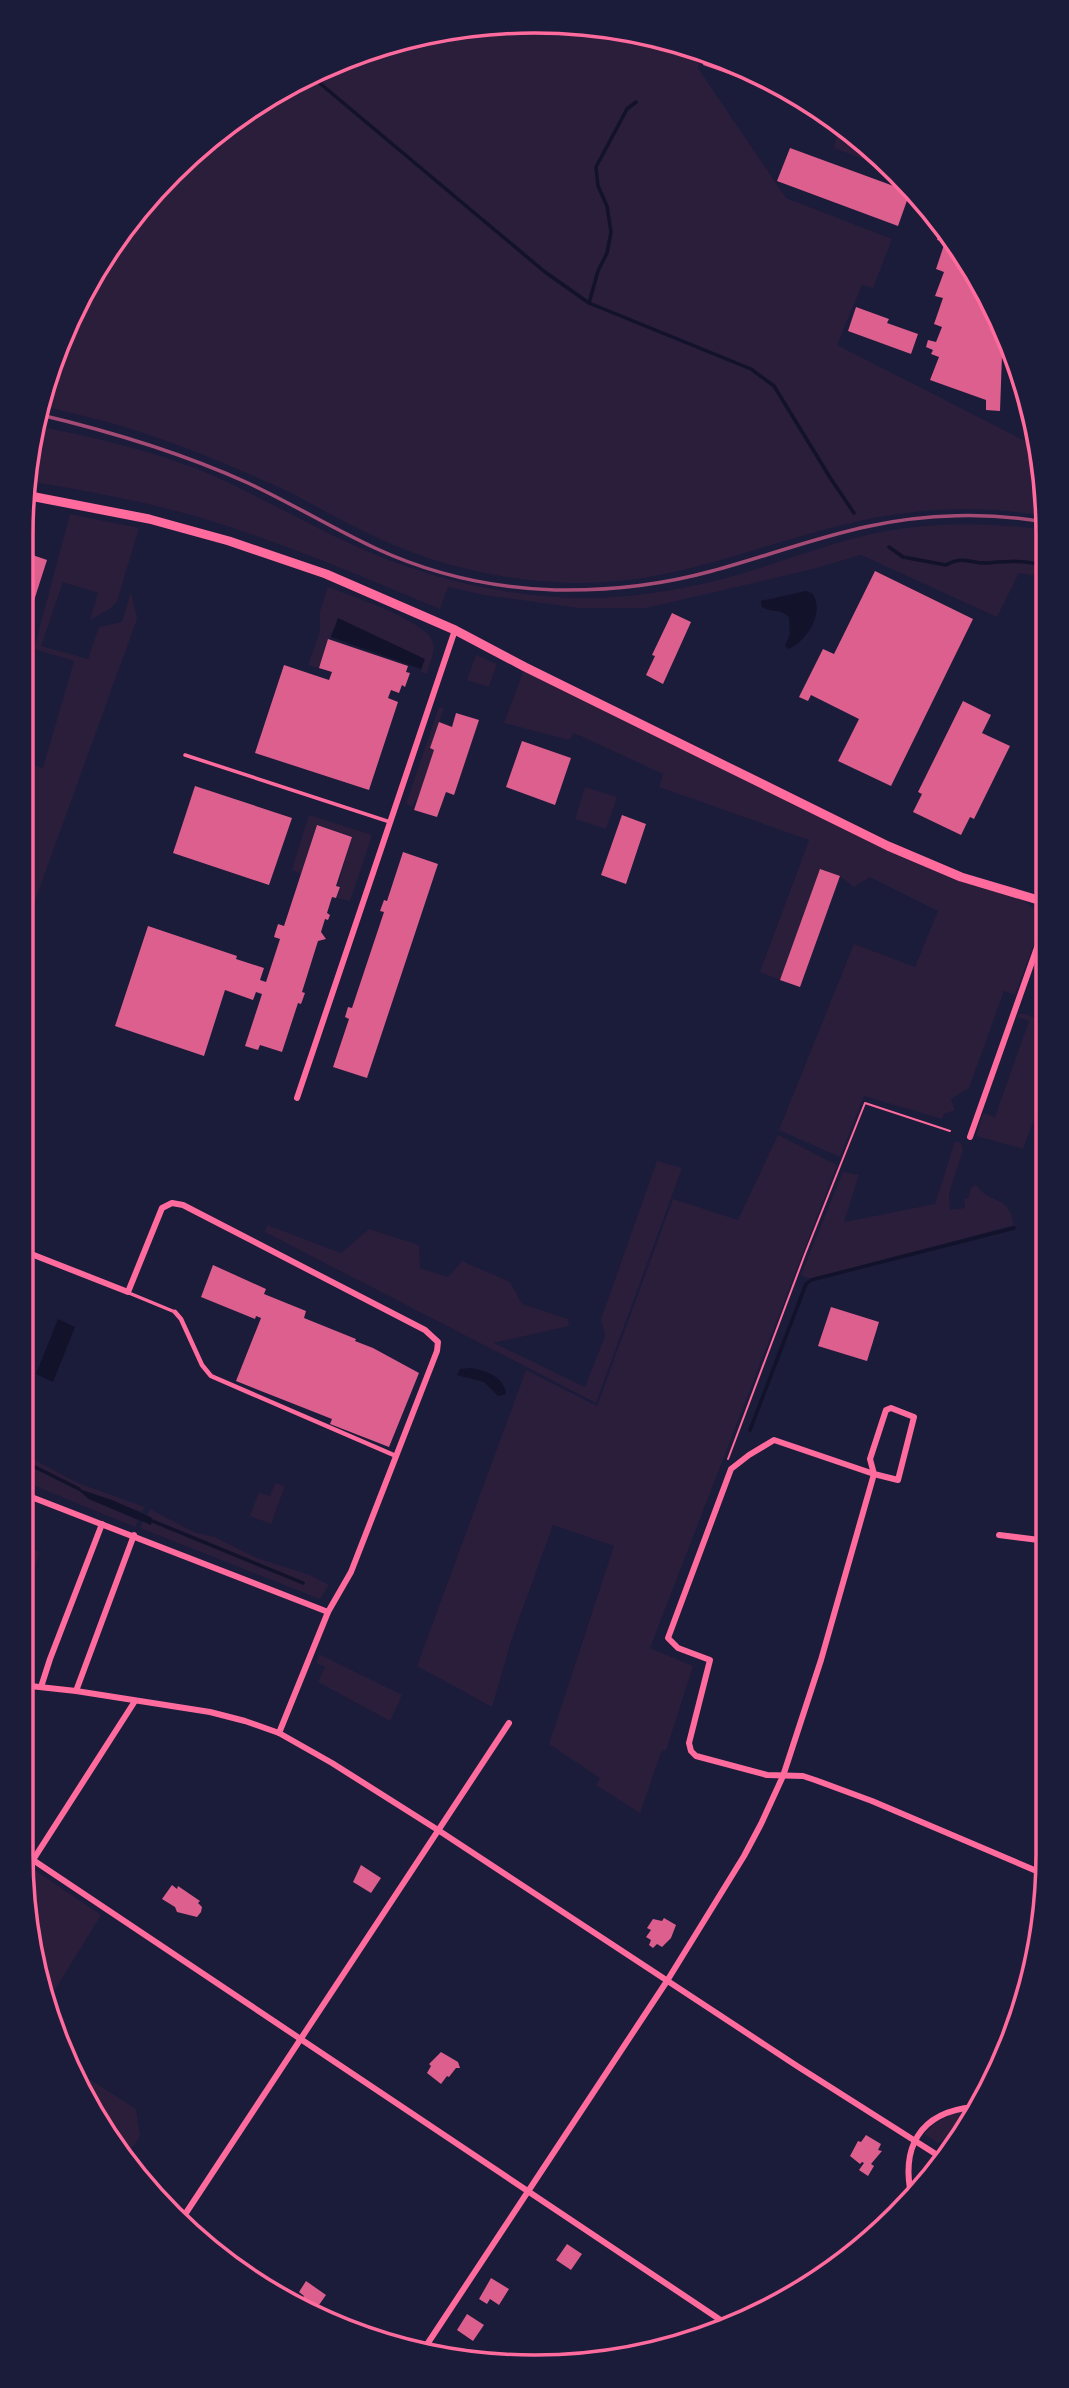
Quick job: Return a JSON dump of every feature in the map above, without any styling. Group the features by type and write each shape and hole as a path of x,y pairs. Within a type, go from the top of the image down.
{"main road":[{"path":"35,497 149,519 301,564 455,630 888,846 961,877 1036,899"}],"street":[{"path":"297,1098 455,630"},
{"path":"970,1137 1036,950"},
{"path":"33,1255 128,1292 162,1208 172,1203 183,1205 425,1330 434,1335 438,1342 437,1351 351,1572 328,1612 279,1734"},
{"path":"175,1312 202,1365 211,1376 396,1456"},
{"path":"428,2343 667,1980 744,1856 783,1776 821,1660 874,1474 870,1460 886,1410 891,1408 914,1417 898,1480 874,1474 774,1440 749,1455 731,1469 668,1638 678,1648 710,1660 689,1743 691,1751 699,1757 767,1775 783,1776 803,1776 872,1801 1035,1871"},
{"path":"33,1498 328,1612"},
{"path":"41,1687 102,1524"},
{"path":"76,1690 134,1535"},
{"path":"999,1535 1036,1540"},
{"path":"33,1686 76,1690 210,1712 279,1734 332,1763 438,1830 935,2154"},
{"path":"33,1860 135,1701"},
{"path":"186,2213 509,1723"},
{"path":"33,1860 720,2319"},
{"path":"910,2185 908,2165 926,2126 939,2116 966,2108"}],"lane":[{"path":"184,755 390,822"},
{"path":"128,1292 175,1312"}],"path":[{"path":"731,1469 728,1460 732,1448 865,1103 950,1131"}],"shaded area":[{"path":"502,34 567,34 632,43 699,61 698,68 786,198 892,239 873,288 862,285 837,345 1027,442 1035,515 973,509 878,517 819,531 716,562 646,577 610,582 544,582 462,568 410,552 285,490 206,456 125,427 49,407 50,405 71,343 100,284 137,229 180,180 204,158 229,137 284,100 343,71 373,60 405,50 469,38"},
{"path":"837,135 868,161 834,148"},
{"path":"45,427 103,440 194,468 336,537 403,565 478,586 530,595 618,597 679,589 719,580 881,532 962,524 1036,529 1036,576 1019,573 997,617 861,555 813,569 646,608 579,608 484,595 448,587 440,609 257,536 180,512 36,483"},
{"path":"70,514 139,528 117,601 111,608 90,620 98,593 63,582 41,646 88,659 99,627 122,622 131,592 137,619 33,906 33,765 43,768 74,661 34,649"},
{"path":"328,587 402,617 427,634 434,646 427,674 421,672 424,659 334,628 319,668 308,665 320,631 320,611"},
{"path":"806,591 813,594 816,602 815,618 808,632 789,649 785,646 790,634 789,617 782,612 762,607 761,601"},
{"path":"338,618 425,659 421,669 331,637"},
{"path":"476,655 497,664 489,687 467,680"},
{"path":"525,667 888,846 1015,894 1036,911 1036,939 1015,995 1004,991 969,1088 951,1099 955,1110 944,1114 942,1119 864,1096 840,1157 779,1130 854,944 915,967 938,911 870,877 854,887 840,876 780,980 760,972 809,840 659,787 663,774 574,733 569,740 504,723"},
{"path":"439,707 444,708 430,748 434,750 413,805 415,807 406,804"},
{"path":"585,787 617,797 606,829 575,819"},
{"path":"309,815 372,835 350,901 337,898 352,836 317,825 301,874 292,870"},
{"path":"1019,1014 1025,1014 1036,1018 1036,1113 1023,1149 976,1136 983,1113 995,1117 1029,1021 1017,1017"},
{"path":"778,1135 837,1165 650,1648 693,1666 666,1751 662,1750 640,1813 596,1785 600,1778 549,1744 614,1546 553,1525 512,1638 492,1707 417,1666 526,1370 597,1406 673,1199 738,1220"},
{"path":"955,1141 961,1143 963,1150 949,1193 950,1210 965,1208 964,1199 968,1198 971,1188 976,1185 982,1192 1008,1208 1014,1225 811,1279 801,1275 843,1172 859,1175 844,1222 935,1204"},
{"path":"657,1161 682,1168 596,1403 265,1232 267,1225 341,1253 369,1229 419,1245 420,1268 448,1277 462,1261 510,1282 522,1304 568,1319 569,1326 494,1343 585,1387 605,1336 601,1319"},
{"path":"58,1319 75,1327 53,1382 36,1374"},
{"path":"471,1368 498,1379 506,1394 498,1396 484,1382 457,1375 460,1369"},
{"path":"33,1459 78,1483 145,1507 142,1512 78,1489 89,1499 138,1520 135,1527 33,1484"},
{"path":"275,1483 285,1486 271,1524 250,1516 259,1492 270,1496"},
{"path":"76,1488 152,1518 151,1525 89,1499"},
{"path":"150,1509 194,1532 215,1537 257,1558 310,1575 329,1585 320,1599 140,1528 143,1521 151,1525 152,1518 147,1515"},
{"path":"33,1549 40,1552 33,1572"},
{"path":"319,1654 402,1695 390,1721 318,1682 325,1667 316,1663"},
{"path":"36,1871 101,1915 53,1993 43,1951 34,1874"},
{"path":"86,2077 136,2109 140,2136 131,2150 100,2104"},
{"path":"964,2112 946,2139 938,2143 924,2134 943,2118"}],"building":[{"path":"704,63 743,79 703,65"},
{"path":"790,148 895,186 907,200 898,226 777,181"},
{"path":"944,246 969,284 998,343 1002,354 1000,411 986,410 986,400 930,380 939,357 931,354 933,350 926,347 928,340 936,342 942,327 934,324 943,298 935,296 944,272 936,269"},
{"path":"856,307 889,319 887,323 918,334 911,354 848,331"},
{"path":"33,555 47,560 33,604"},
{"path":"875,571 973,619 891,786 838,761 859,719 811,695 808,701 799,697 823,649 834,654"},
{"path":"672,613 691,622 663,684 646,675 655,656 652,655"},
{"path":"328,639 408,666 406,672 410,673 405,687 402,685 399,693 391,690 388,698 398,702 369,790 255,753 284,665 329,680 332,672 319,668"},
{"path":"963,701 991,715 982,733 1010,746 974,819 970,817 961,835 913,812 922,794 918,792"},
{"path":"456,713 479,720 454,795 446,792 437,817 414,810 434,750 430,748 439,722 452,727"},
{"path":"522,741 571,758 555,805 506,787"},
{"path":"195,786 292,818 269,885 173,853"},
{"path":"622,815 646,824 626,884 601,875"},
{"path":"317,825 352,837 336,886 340,887 336,898 332,897 327,913 330,915 328,920 325,919 321,932 326,939 318,941 302,992 305,993 301,1004 298,1003 282,1052 260,1045 258,1050 245,1046 262,994 256,992 253,1000 225,990 204,1056 115,1026 148,926 264,968 260,980 266,982 280,939 274,937 278,924 284,926"},
{"path":"403,852 438,864 367,1078 333,1067 349,1019 345,1017 348,1007 352,1008 384,912 380,911 384,900 387,901"},
{"path":"820,869 840,876 800,987 780,980"},
{"path":"213,1265 266,1289 264,1294 306,1311 304,1318 356,1339 355,1341 419,1373 389,1447 330,1424 332,1419 236,1381 261,1318 256,1316 255,1319 201,1297"},
{"path":"831,1307 879,1322 867,1361 818,1346"},
{"path":"361,1865 381,1878 371,1893 353,1882"},
{"path":"172,1885 177,1889 178,1886 200,1901 198,1903 202,1907 197,1917 177,1912 175,1907 162,1899"},
{"path":"664,1918 676,1925 671,1938 662,1947 657,1944 653,1948 649,1945 651,1940 646,1937 651,1930 647,1928 653,1919 662,1921"},
{"path":"441,2052 458,2062 460,2068 456,2068 441,2084 427,2073 431,2066 429,2064"},
{"path":"866,2135 881,2144 878,2150 882,2151 871,2164 874,2166 868,2176 859,2170 864,2163 860,2164 850,2156 858,2141 861,2142"},
{"path":"567,2244 582,2254 571,2270 556,2260"},
{"path":"491,2278 509,2289 499,2305 490,2299 487,2304 479,2299"},
{"path":"306,2281 326,2295 319,2306 303,2298 299,2292"},
{"path":"467,2314 484,2325 473,2341 457,2330"}],"waterway":[{"path":"319,82 545,272 589,303 751,369 774,386 854,513"},
{"path":"589,303 598,271 607,253 611,232 607,206 598,186 596,167 627,109 636,102"},
{"path":"889,547 903,557 946,565 962,560 1036,564"},
{"path":"750,1430 806,1284 811,1280 1014,1228"},
{"path":"33,1466 79,1489"},
{"path":"150,1520 303,1583"}],"railway":[{"path":"47,417 117,435 222,472 375,548 418,565 486,583 532,589 614,588 693,576 810,541 913,519 979,516 1036,521"}]}
